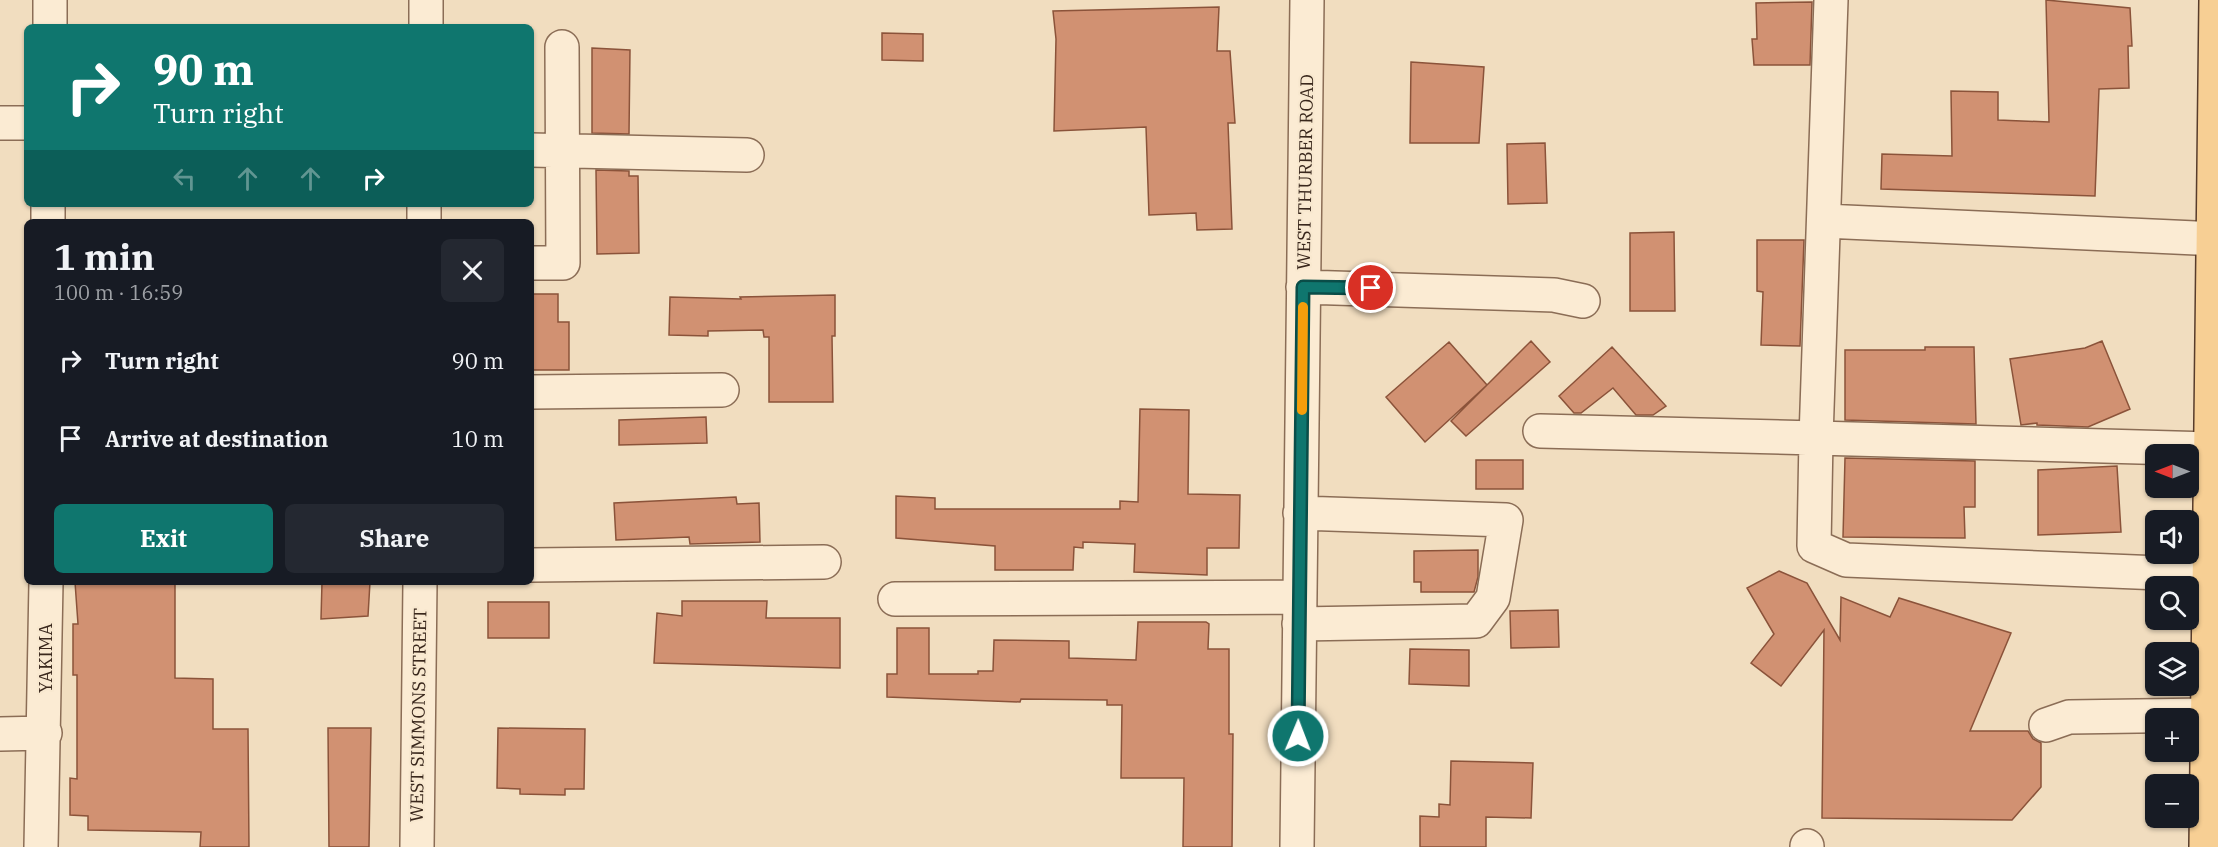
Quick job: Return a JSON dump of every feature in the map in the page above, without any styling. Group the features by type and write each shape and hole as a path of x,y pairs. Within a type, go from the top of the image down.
{"main road":[{"path":"2205,847 2216,239 2216,0"}],"street":[{"path":"50,0 50,24"},
{"path":"426,0 426,24"},
{"name":"WEST THURBER ROAD","path":"1296,847 1307,0"},
{"path":"1831,0 1814,546 1846,560 2209,575"},
{"path":"534,263 563,263 562,47"},
{"path":"0,123 24,123"},
{"path":"534,150 747,155"},
{"path":"1824,221 2216,239"},
{"path":"1303,287 1554,295 1583,301"},
{"path":"534,392 722,390"},
{"path":"1540,431 2211,449"},
{"path":"895,599 1299,611 1476,621 1493,598 1506,520 1300,513"},
{"path":"534,565 824,562"},
{"name":"YAKIMA","path":"41,847 45,733 46,585"},
{"name":"WEST SIMMONS STREET","path":"417,847 420,585"},
{"path":"2046,725 2069,717 2207,715"},
{"path":"0,734 45,733"}],"building":[{"path":"2046,0 2130,8 2132,46 2128,46 2129,88 2099,89 2095,196 1881,189 1882,154 1952,156 1951,91 1998,92 1998,120 2049,122"},
{"path":"1812,2 1810,65 1754,65 1752,39 1757,39 1756,3"},
{"path":"1219,7 1217,51 1230,51 1235,123 1228,123 1232,229 1197,230 1196,213 1149,215 1146,127 1054,131 1056,39 1053,11"},
{"path":"882,33 923,34 923,61 882,60"},
{"path":"592,48 630,50 629,134 592,133"},
{"path":"1411,62 1484,67 1479,143 1410,143"},
{"path":"1545,143 1547,203 1508,204 1507,144"},
{"path":"596,170 629,171 629,176 638,176 639,253 597,254"},
{"path":"1674,232 1675,311 1630,311 1630,233"},
{"path":"1757,240 1804,240 1800,346 1761,345 1763,292 1757,291"},
{"path":"534,294 558,294 558,322 569,322 569,370 534,370"},
{"path":"835,295 835,336 832,336 833,402 769,402 769,337 764,337 763,330 708,331 708,336 669,335 670,297 741,299 740,297"},
{"path":"1531,341 1550,362 1466,436 1451,421"},
{"path":"2102,341 2130,409 2088,427 2037,425 2037,423 2021,425 2010,359 2085,348"},
{"path":"1449,342 1487,385 1425,442 1386,397"},
{"path":"1612,347 1666,406 1653,415 1636,415 1613,388 1581,413 1574,413 1559,396"},
{"path":"1925,347 1974,347 1976,424 1845,420 1845,350 1925,350"},
{"path":"1140,409 1189,410 1188,494 1240,495 1239,548 1207,548 1207,575 1134,572 1135,544 1083,542 1083,548 1074,547 1073,570 995,570 995,546 896,538 896,496 935,498 935,509 1120,509 1120,501 1138,502"},
{"path":"706,417 707,443 619,445 619,420"},
{"path":"1845,458 1975,461 1975,507 1964,507 1965,538 1843,537"},
{"path":"1476,460 1523,460 1523,489 1476,489"},
{"path":"2117,466 2121,532 2038,535 2038,470"},
{"path":"736,497 737,504 759,503 760,542 690,544 689,537 616,540 614,503"},
{"path":"1478,550 1478,577 1474,592 1421,592 1421,582 1414,582 1414,551"},
{"path":"1779,571 1807,583 1840,640 1841,597 1890,617 1899,598 2011,633 1970,731 2028,731 2033,739 2041,743 2041,787 2012,820 1822,818 1824,630 1781,686 1751,663 1774,634 1747,588"},
{"path":"75,585 175,585 175,678 213,679 213,729 248,729 249,847 200,847 201,832 88,830 88,816 70,815 70,778 77,779 77,675 73,675 73,624 78,624"},
{"path":"322,585 370,585 368,616 321,619"},
{"path":"682,601 767,601 766,618 840,618 840,668 654,663 657,613 682,616"},
{"path":"488,602 549,602 549,638 488,638"},
{"path":"1558,610 1559,647 1511,648 1510,611"},
{"path":"1138,622 1206,622 1209,624 1208,649 1229,649 1229,734 1233,734 1232,847 1183,847 1184,778 1121,778 1122,705 1107,705 1107,700 1021,699 1020,702 887,697 887,674 897,674 897,628 929,628 929,674 978,674 978,671 993,671 994,640 1069,641 1069,658 1136,660"},
{"path":"1410,649 1469,650 1469,686 1409,684"},
{"path":"328,728 371,728 369,847 329,847"},
{"path":"498,728 585,729 584,789 565,789 565,795 520,794 520,789 497,788"},
{"path":"1451,761 1533,763 1531,818 1486,817 1486,847 1420,847 1420,816 1439,817 1439,804 1450,805"}],"slow traffic":[{"path":"1302,410 1303,307"}],"route":[{"path":"1298,736 1303,287 1371,288"}]}
